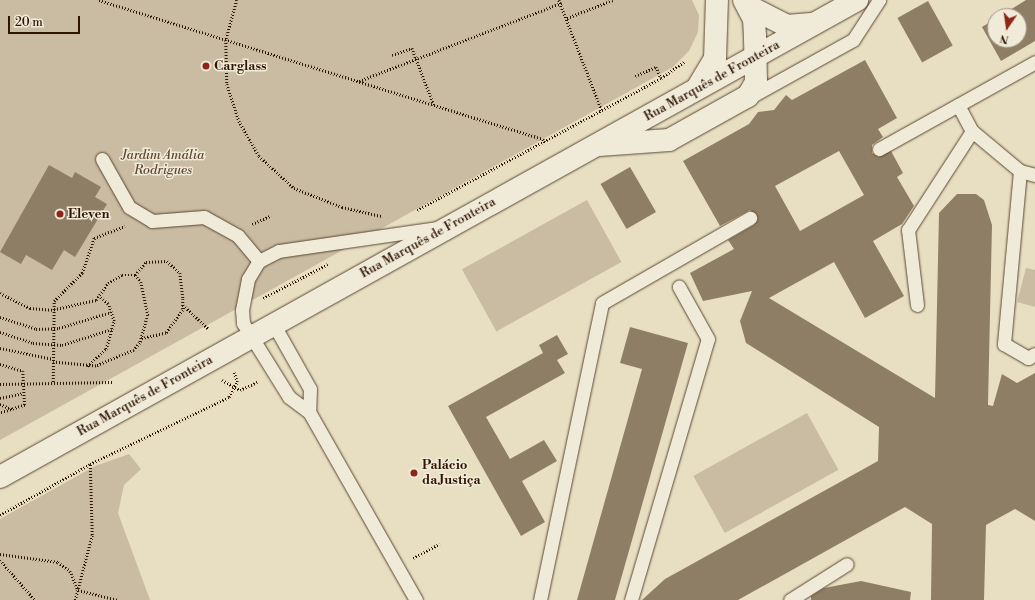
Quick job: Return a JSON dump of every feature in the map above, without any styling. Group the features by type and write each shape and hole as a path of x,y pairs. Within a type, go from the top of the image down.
{"main road":[{"path":"696,89 708,75 715,59 717,0"},
{"name":"Rua Marquês de Fronteira","path":"0,477 696,89 755,59 817,21 857,0"},
{"path":"746,3 787,26 817,21"},
{"path":"587,150 612,143 670,140 738,103 754,87 754,19 746,3"}],"lane":[{"path":"738,103 849,43 861,32 880,0"},
{"path":"879,149 1035,62"},
{"path":"958,105 972,131 1020,171 1035,175"},
{"path":"917,305 908,230 972,131"},
{"path":"102,158 129,207 137,213 152,221 204,217 238,236 259,261"},
{"path":"1020,171 1004,344 1028,358 1035,354"},
{"path":"416,600 308,412 289,397 243,323 242,310 248,279 259,261 279,251 399,236 467,216"},
{"path":"540,600 602,303 750,218"},
{"path":"631,600 708,339 680,287"},
{"path":"274,325 310,390 308,412"},
{"path":"790,600 847,564"}],"path":[{"path":"99,0 543,139 545,143"},
{"path":"237,0 226,40 227,84 239,121 260,156 294,188 342,207 386,217"},
{"path":"559,0 602,111"},
{"path":"567,18 613,0"},
{"path":"358,82 561,4"},
{"path":"392,55 412,48 434,105"},
{"path":"410,213 431,205 545,143 661,78 687,58"},
{"path":"635,76 656,67 661,78"},
{"path":"53,382 51,310 58,294 82,273 94,238 127,226 137,213"},
{"path":"252,224 270,216"},
{"path":"0,293 30,308 51,310 96,300 108,283 122,276 135,274 146,262 155,259 166,261 180,273 183,305 166,333 141,339"},
{"path":"257,302 334,261"},
{"path":"0,348 87,366 134,350 141,339 148,315 141,282 135,274"},
{"path":"87,366 106,349 114,321 111,312 99,296"},
{"path":"183,305 209,330"},
{"path":"0,318 36,329 77,325 111,312"},
{"path":"0,332 52,345 78,342 112,329"},
{"path":"0,364 22,371 25,405 0,413"},
{"path":"222,379 240,390 262,380"},
{"path":"0,384 112,382"},
{"path":"0,398 23,393"},
{"path":"0,404 12,409"},
{"path":"0,515 90,464 92,535 74,600"},
{"path":"397,566 440,544"},
{"path":"0,554 58,562 70,571 78,590"},
{"path":"0,560 35,600"},
{"path":"78,590 118,600"}],"green space":[{"name":"Jardim Amália Rodrigues","path":"0,0 692,0 699,15 698,32 689,51 673,67 0,440"},
{"path":"587,200 621,262 496,331 462,269"},
{"path":"1026,268 1035,270 1035,307 1017,302"},
{"path":"807,413 839,470 725,533 693,476"},
{"path":"129,454 141,469 124,485 118,513 150,600 0,600 0,519 95,466"}],"building":[{"path":"1026,0 1035,0 1035,41 1027,46 1027,8 1013,8"},
{"path":"928,1 953,46 922,63 897,18"},
{"path":"987,24 987,36 982,27"},
{"path":"994,48 1023,48 1001,61"},
{"path":"865,60 897,118 878,129 883,137 872,145 872,153 879,157 891,151 903,173 897,177 914,206 902,224 873,241 904,296 865,318 834,262 769,298 935,398 939,213 957,194 976,194 984,200 992,225 988,405 993,406 1002,374 1017,383 1035,373 1035,521 1015,509 986,525 984,600 931,600 932,524 905,507 738,600 642,600 665,579 878,461 879,427 746,343 740,321 752,291 703,301 690,273 734,249 728,240 754,225 758,218 750,210 720,226 683,161 749,124 758,112 774,110 786,95 792,100","holes":["839,151 864,195 800,231 775,186"]},
{"name":"Eleven","path":"49,165 72,178 75,172 101,187 95,197 107,204 75,257 64,250 52,270 26,255 21,264 0,252"},
{"path":"630,167 656,212 627,229 601,184"},
{"path":"630,327 688,343 615,600 577,600 642,369 620,363"},
{"path":"557,335 568,354 557,360 565,373 486,417 510,459 544,440 557,461 522,481 545,522 521,536 448,406 543,353 539,345"},
{"path":"861,581 911,592 910,600 811,600 811,596 824,588"}],"place":[{"name":"Carglass","path":"206,66"},
{"name":"Eleven","path":"60,214"},
{"name":"Palácio da Justiça","path":"414,473"}]}
